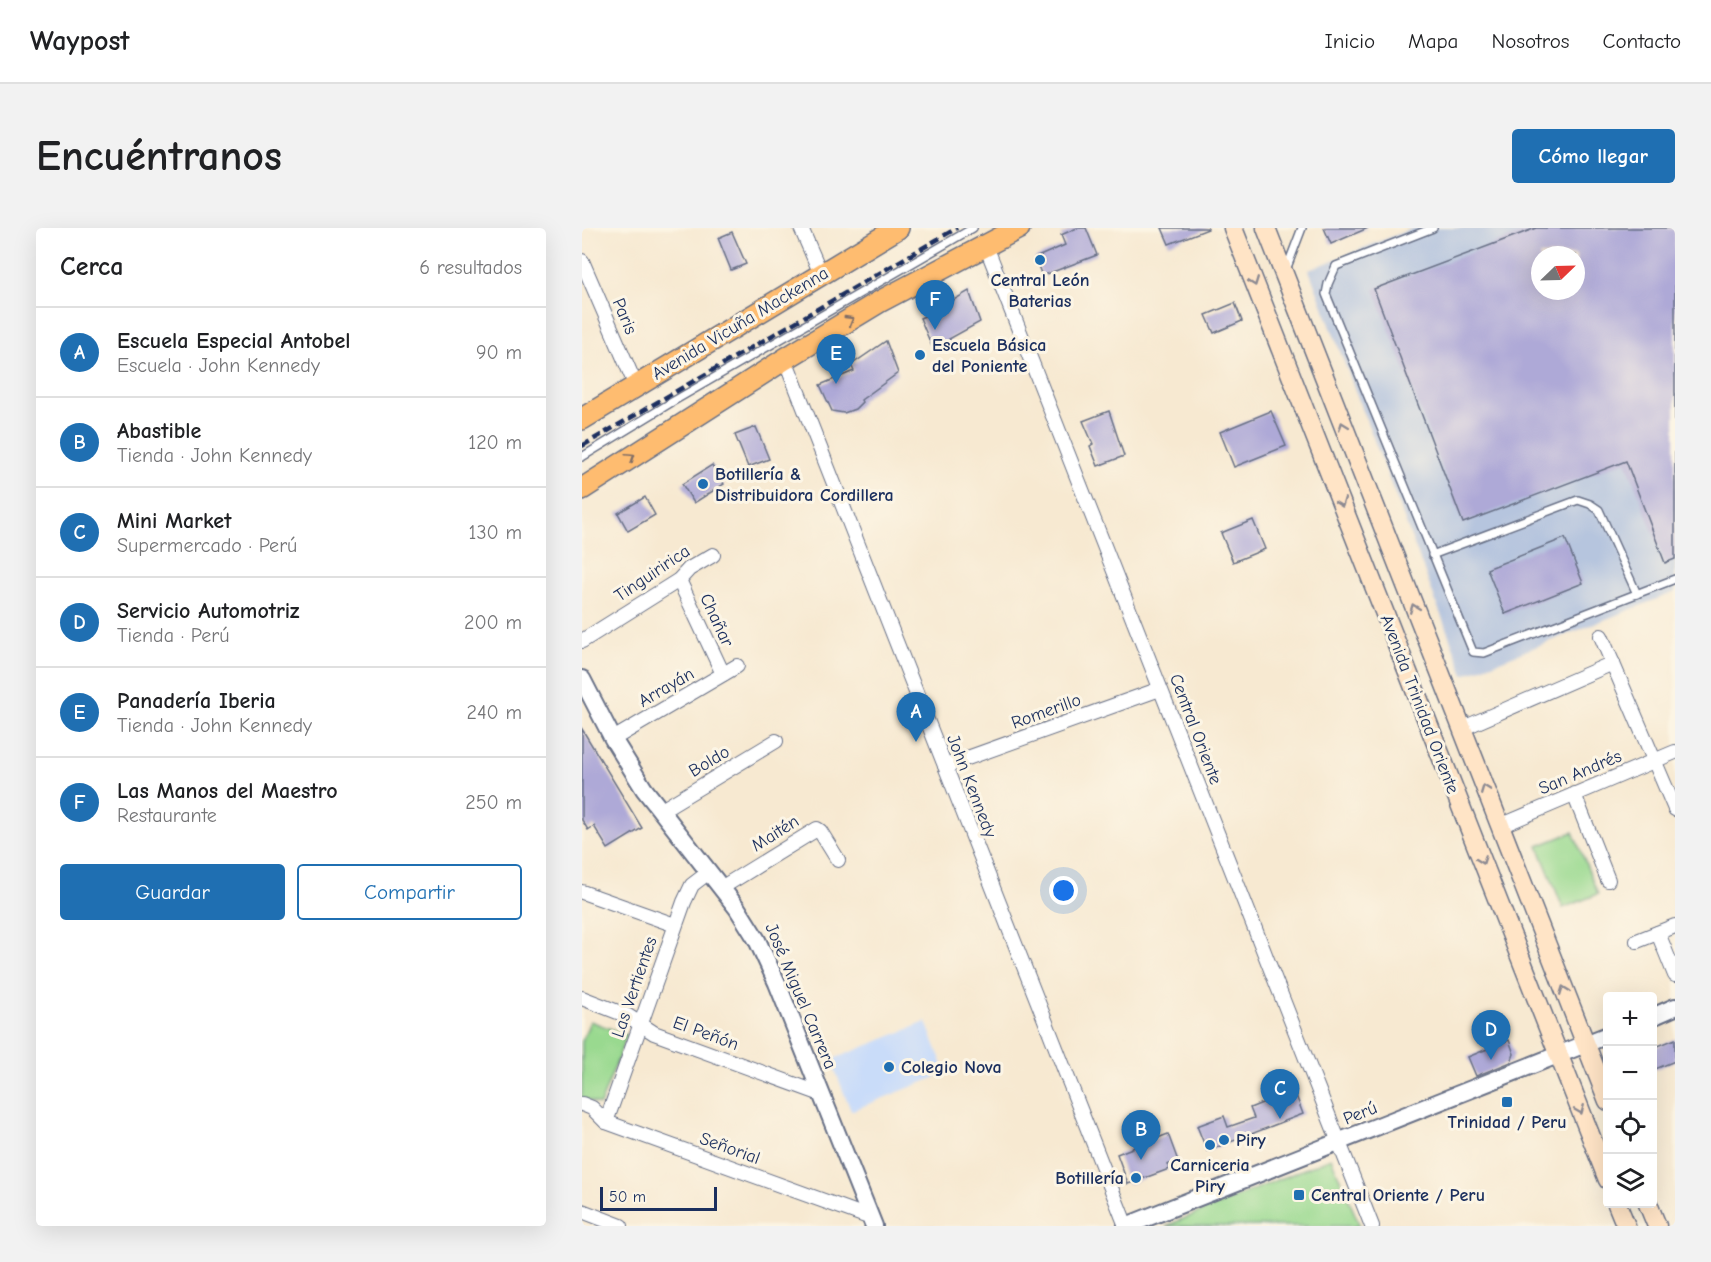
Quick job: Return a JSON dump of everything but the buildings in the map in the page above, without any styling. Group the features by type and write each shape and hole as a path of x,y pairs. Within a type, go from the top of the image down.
{"main road":[{"name":"Avenida Vicuña Mackenna","path":"582,419 898,228"},
{"path":"582,489 785,359 888,297 1019,228"},
{"name":"Avenida Trinidad Oriente","path":"1233,228 1603,1168"},
{"name":"Avenida Trinidad Oriente","path":"1266,228 1608,1100"},
{"path":"1619,1208 1626,1226"},
{"path":"1650,1208 1657,1226"}],"street":[{"path":"801,228 821,274"},
{"name":"Central Oriente","path":"986,246 1372,1226"},
{"name":"Paris","path":"582,261 636,386"},
{"name":"John Kennedy","path":"785,359 1126,1226"},
{"name":"Tinguiririca","path":"582,641 679,580 689,569 713,555"},
{"name":"Chañar","path":"679,580 723,674"},
{"path":"1601,636 1675,809"},
{"path":"1461,729 1613,663"},
{"name":"Arrayán","path":"613,739 737,666"},
{"name":"José Miguel Carrera","path":"582,679 613,739 644,789 748,924 767,959 872,1222"},
{"name":"Romerillo","path":"945,766 1160,689"},
{"name":"Boldo","path":"660,811 776,741"},
{"name":"San Andrés","path":"1500,826 1675,752"},
{"path":"1574,794 1608,880"},
{"name":"Maitén","path":"721,888 817,829 837,860"},
{"name":"Las Vertientes","path":"606,1122 687,893 697,880 709,872"},
{"path":"582,892 675,925"},
{"path":"1637,941 1675,926"},
{"path":"1658,933 1675,975"},
{"name":"El Peñón","path":"582,998 620,1012 654,1033 821,1094"},
{"path":"1657,1015 1675,1008"},
{"name":"Perú","path":"1126,1226 1603,1037"},
{"name":"Señorial","path":"582,1104 592,1108 606,1122 872,1222"},
{"path":"582,1211 621,1226"}],"lane":[{"path":"582,457 665,406 973,228"},
{"path":"1284,275 1302,228"},
{"path":"1433,228 1336,266 1326,294 1473,652 1484,653 1675,579"},
{"path":"1432,555 1578,500 1599,510 1637,594"}],"shaded area":[{"path":"1413,228 1675,228 1675,592 1464,675 1309,270"},
{"name":"Colegio Nova","path":"926,1022 946,1073 851,1111 831,1060"}],"green space":[{"path":"1573,832 1598,894 1563,908 1538,846"},
{"path":"590,1021 627,1035 600,1105 582,1098 582,1042"},
{"path":"1331,1158 1360,1226 1166,1226"}],"railway":[{"path":"582,446 957,228"}],"place":[{"name":"Central León Baterias","path":"1040,260"},
{"name":"Las Manos del Maestro","path":"935,330"},
{"name":"Escuela Básica del Poniente","path":"920,355"},
{"name":"Panadería Iberia","path":"836,384"},
{"name":"Botillería & Distribuidora Cordillera","path":"703,484"},
{"name":"Escuela Especial Antobel","path":"916,742"},
{"name":"Servicio Automotriz","path":"1491,1060"},
{"name":"Colegio Nova","path":"889,1067"},
{"name":"Trinidad / Peru","path":"1507,1102"},
{"name":"Mini Market","path":"1280,1119"},
{"name":"Piry","path":"1224,1140"},
{"name":"Carniceria Piry","path":"1210,1145"},
{"name":"Abastible","path":"1141,1160"},
{"name":"Botillería","path":"1136,1178"},
{"name":"Central Oriente / Peru","path":"1299,1195"}]}
